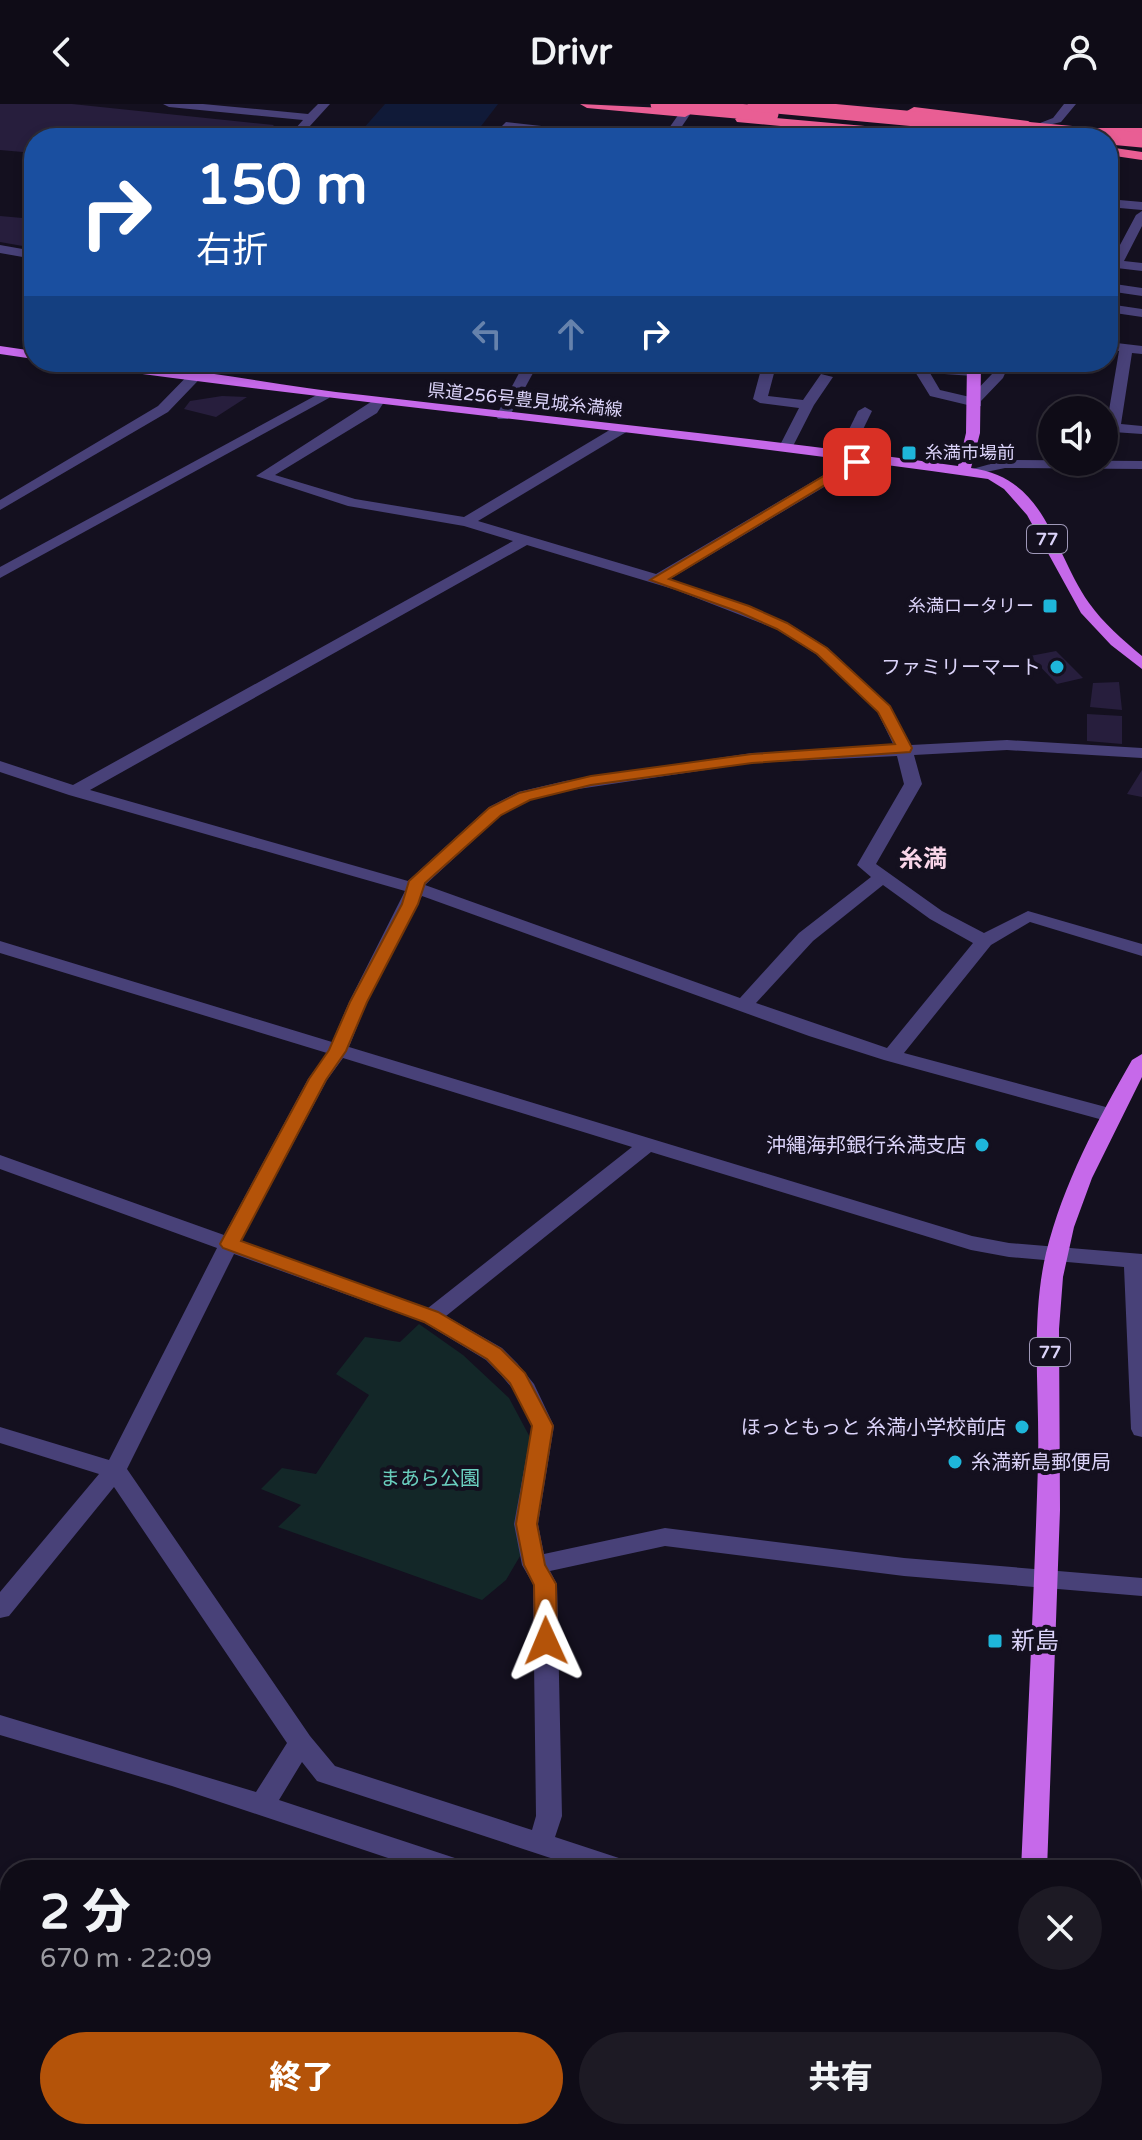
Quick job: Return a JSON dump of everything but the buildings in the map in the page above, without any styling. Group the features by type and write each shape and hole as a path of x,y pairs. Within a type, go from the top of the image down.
{"highway":[{"path":"587,104 846,128"},
{"path":"658,104 979,128"},
{"path":"755,104 1013,128"},
{"path":"832,104 986,118 1020,128"},
{"path":"1118,132 1142,132"},
{"path":"1118,138 1142,140"},
{"path":"1118,148 1142,148"},
{"path":"1118,150 1142,156"}],"main road":[{"path":"0,350 24,354"},
{"name":"県道256号豊見城糸満線","path":"152,372 377,402 968,470"},
{"path":"968,470 976,400 973,372"},
{"name":"77","path":"968,470 992,475 1020,493 1029,504 1079,600 1094,620 1142,664"},
{"name":"77","path":"1111,635 1142,649"},
{"name":"77","path":"1034,1860 1047,1581 1050,1318 1056,1255 1089,1160 1110,1115 1142,1060"}],"street":[{"path":"169,104 312,118"},
{"path":"302,128 324,104"},
{"path":"1041,128 1057,120 1071,104"},
{"path":"1071,104 1075,128"},
{"path":"675,128 685,113"},
{"path":"504,128 506,125 533,128"},
{"path":"1118,204 1142,206"},
{"path":"1118,254 1142,215"},
{"path":"0,249 24,253"},
{"path":"1118,265 1142,267"},
{"path":"1118,288 1142,292"},
{"path":"1118,309 1142,313"},
{"path":"1118,347 1142,350"},
{"path":"1126,348 1113,428 1142,430"},
{"path":"0,506 163,409 200,372"},
{"path":"503,416 527,372"},
{"path":"767,372 760,399 807,405"},
{"path":"923,372 935,393 976,400 999,372"},
{"path":"786,447 807,405 826,377"},
{"path":"0,573 324,395"},
{"path":"377,402 372,410 263,476 353,503 466,522 657,580 744,609 782,626 822,651 884,709 904,748 913,784 866,865 936,915 984,941"},
{"path":"844,454 865,411"},
{"path":"466,522 623,428"},
{"path":"657,580 866,456"},
{"path":"968,470 1005,464 1142,465"},
{"path":"75,791 525,540"},
{"path":"0,1609 115,1470 165,1366 318,1079 338,1051 358,1002 424,873 495,811 540,791 752,758 1007,745 1142,753"},
{"path":"0,766 75,791 493,913 743,1006 891,1056 1110,1115"},
{"path":"743,1006 806,937 882,877"},
{"path":"891,1056 984,941 1028,916 1142,950"},
{"path":"0,947 971,1243 1056,1255 1138,1260 1142,1429"},
{"path":"431,1317 646,1146"},
{"path":"0,1162 431,1317 494,1354 526,1390 543,1426 526,1524 534,1565 545,1584 546,1600 549,1816 540,1844"},
{"path":"0,1435 115,1470 301,1743 326,1774 590,1860"},
{"path":"534,1565 665,1537 889,1565 1142,1587"},
{"path":"0,1725 263,1805 428,1860"},
{"path":"263,1805 276,1778 301,1743"}],"green space":[{"name":"まあら公園","path":"419,1324 463,1355 509,1398 533,1443 523,1551 506,1580 482,1600 278,1527 301,1505 261,1489 282,1468 316,1474 369,1395 336,1374 365,1337 400,1342"}],"water":[{"path":"385,104 498,104 480,128 364,128"}],"place":[{"name":"糸満市場前","path":"909,453"},
{"name":"糸満ロータリー","path":"1050,606"},
{"name":"ファミリーマート","path":"1057,667"},
{"name":"沖縄海邦銀行糸満支店","path":"982,1145"},
{"name":"ほっともっと 糸満小学校前店","path":"1022,1427"},
{"name":"糸満新島郵便局","path":"955,1462"},
{"name":"新島","path":"995,1641"}],"district":[{"name":"糸満","path":"923,859"}],"route":[{"path":"546,1641 545,1584 534,1565 526,1524 543,1426 518,1378 494,1354 431,1317 230,1244 318,1079 338,1051 358,1002 410,904 417,881 495,811 524,796 591,781 752,758 904,748 884,709 822,651 782,626 744,609 657,580 857,462"}]}
